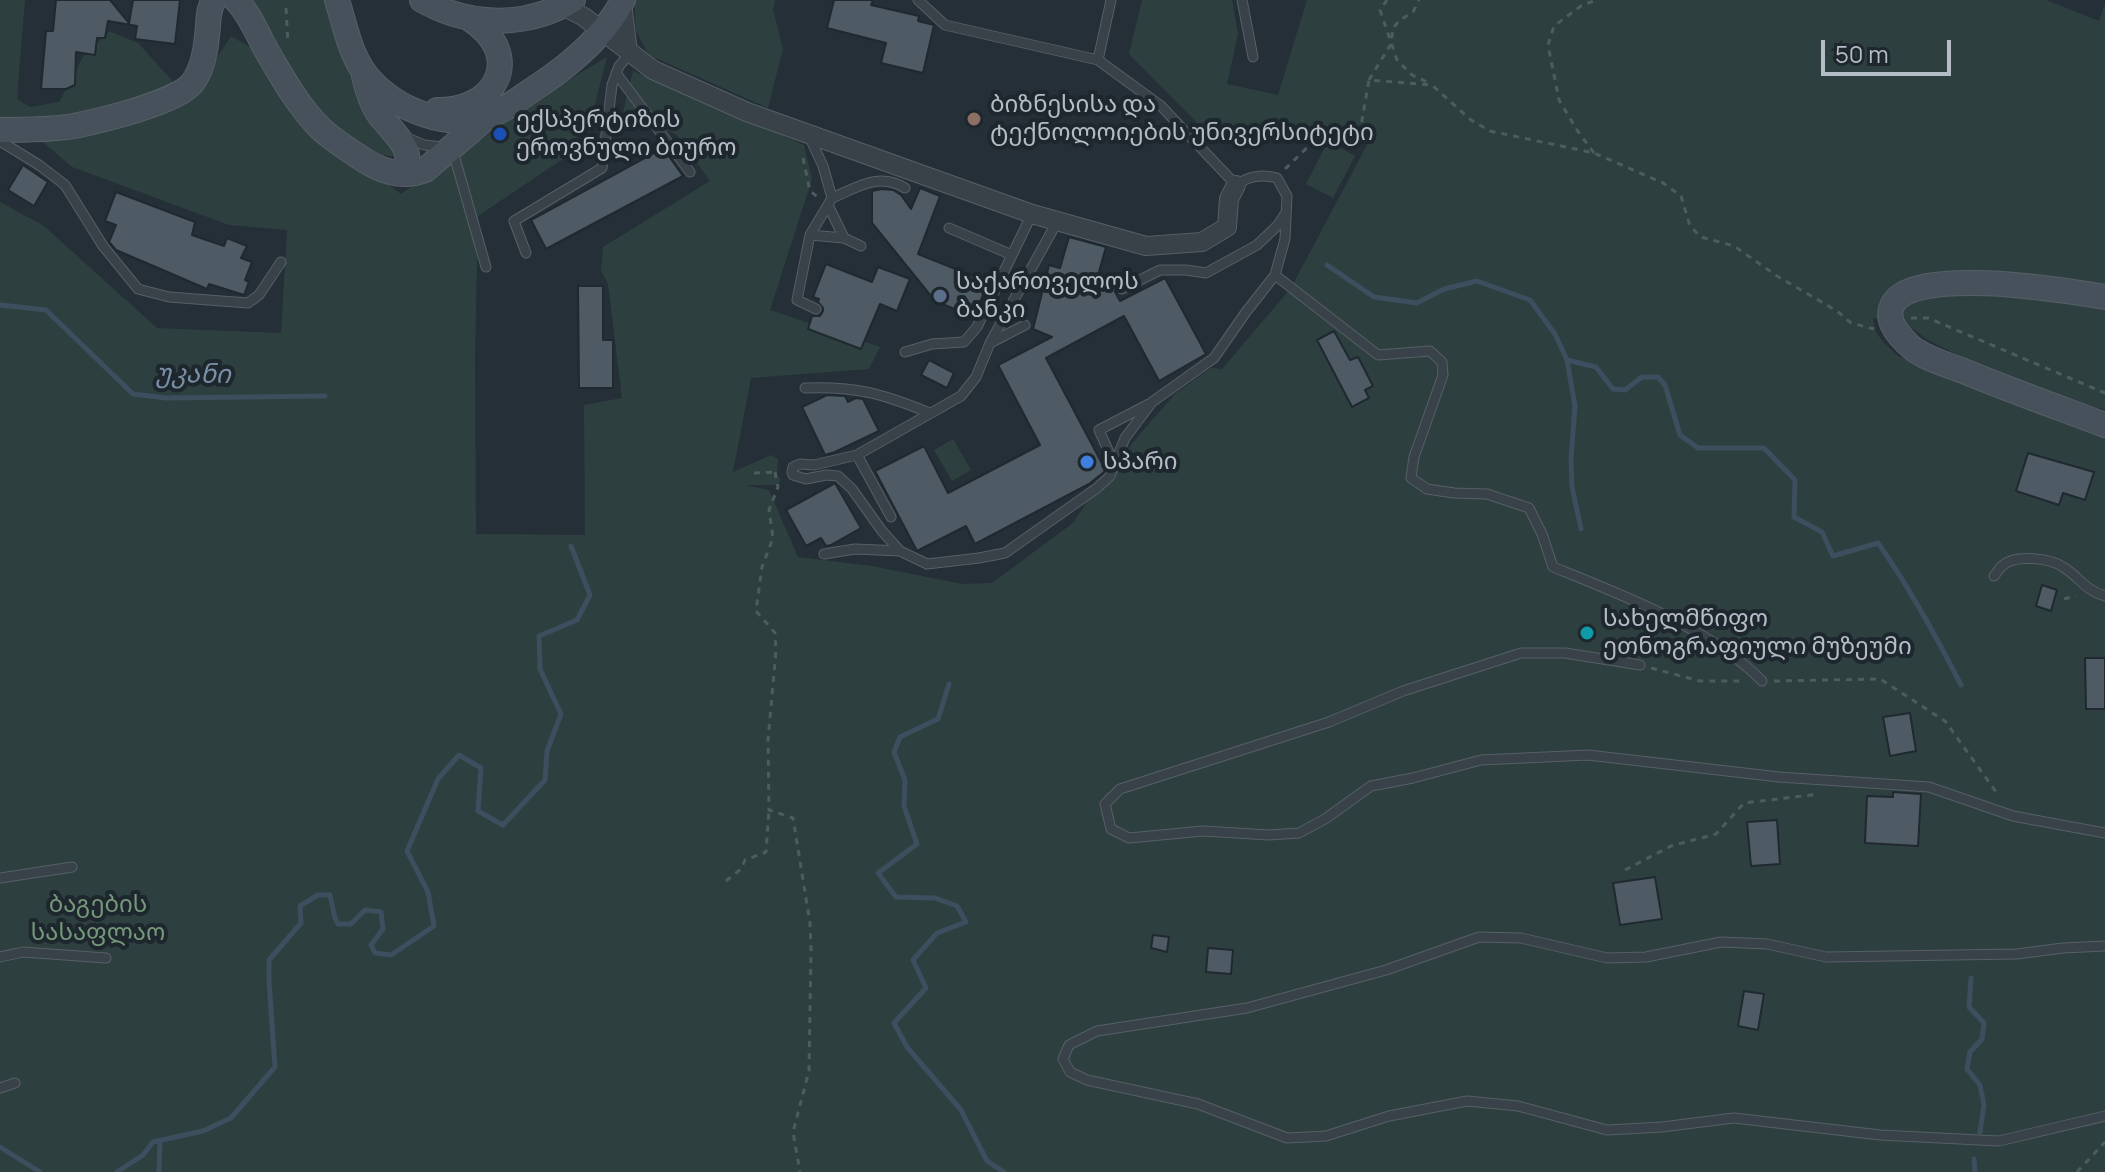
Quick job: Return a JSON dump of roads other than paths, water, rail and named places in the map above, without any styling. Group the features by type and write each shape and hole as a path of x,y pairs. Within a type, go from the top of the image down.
{"street":[{"path":"0,130 74,126 182,94 193,83 201,67 209,8 214,0"},
{"path":"236,0 301,107 335,141 370,164 398,173 425,170 488,117 549,78 602,32 623,1"},
{"path":"337,0 369,94 378,113 405,148 407,161 405,168 398,173"},
{"path":"422,0 451,14 500,22 517,20 568,3 653,70 805,142 1057,222 1146,246 1202,242 1227,227 1229,199 1236,185"},
{"path":"623,1 629,53"},
{"path":"407,107 457,108 474,102 494,83 500,64 497,46 484,27 470,19"},
{"path":"362,69 378,87 426,116 470,121 488,117"},
{"path":"2105,297 1998,283 1936,285 1911,290 1898,297 1892,303 1889,315 1896,332 1914,349 1987,381 2105,425"}],"lane":[{"path":"918,0 945,25 1098,60 1161,106 1236,185 1248,177 1277,178 1287,196 1285,239 1275,275 1214,358 1152,402 1099,430 1115,466"},
{"path":"1098,60 1111,0"},
{"path":"1242,0 1253,57"},
{"path":"526,253 514,221 602,168 612,85 619,66 629,53"},
{"path":"616,73 690,172"},
{"path":"397,134 424,145 452,148 486,267"},
{"path":"0,141 65,185 103,246 138,289 169,297 248,303 259,295 281,262"},
{"path":"805,142 823,166 830,202 844,238"},
{"path":"816,309 797,300 810,235 830,202 877,179 905,188"},
{"path":"1122,289 1160,270 1206,273 1257,245 1278,225 1287,211"},
{"path":"905,352 932,344 964,342 977,327 1032,214"},
{"path":"1057,222 990,343 976,377 961,396 857,455 814,465 800,464 793,467 793,475 800,479 838,476 900,551 927,564 1005,553 1110,476 1125,438 1152,402"},
{"path":"949,228 1012,255"},
{"path":"810,235 844,238 861,246"},
{"path":"1275,275 1378,355 1430,351 1442,362 1443,375 1414,457 1411,478 1427,489 1487,494 1529,508 1553,567 1619,593 1674,620 1747,665 1762,681"},
{"path":"990,343 1025,325"},
{"path":"805,388 833,387 873,392 930,413"},
{"path":"857,455 891,517"},
{"path":"824,554 855,549 900,551"},
{"path":"1994,576 2003,564 2018,558 2039,560 2062,566 2091,592 2105,596"},
{"path":"1640,665 1565,653 1521,653 1403,691 1329,722 1120,789 1105,804 1111,829 1129,838 1203,831 1269,835 1299,833 1325,819 1371,786 1481,760 1588,755 1779,777 1929,787 2013,816 2105,833"},
{"path":"0,878 72,867"},
{"path":"2105,946 2017,954 1826,957 1767,944 1721,942 1646,957 1607,958 1521,938 1479,937 1386,970 1247,1008 1097,1031 1069,1045 1063,1059 1070,1072 1087,1080 1198,1104 1287,1138 1326,1136 1389,1116 1467,1101 1518,1106 1607,1130 1734,1118 1880,1135 1999,1141 2105,1116"},
{"path":"0,957 23,952 106,958"},
{"path":"0,1088 15,1083"}],"waterway":[{"path":"1327,265 1374,297 1417,303 1444,289 1477,281 1530,300 1555,334 1567,360 1596,367 1613,389 1625,390 1642,377 1658,377 1665,385 1680,435 1698,448 1764,448 1795,480 1794,517 1822,532 1833,556 1878,543 1922,612 1961,685"},
{"name":"უკანი","path":"0,305 46,310 133,394 166,398 325,396"},
{"path":"1567,360 1575,406 1572,487 1581,529"},
{"path":"117,1172 143,1155 153,1142 203,1131 231,1118 275,1067 269,960 301,923 300,906 318,895 330,895 338,924 351,924 365,910 381,912 383,929 371,945 375,953 391,955 434,926 428,892 407,851 438,779 459,755 481,768 478,811 503,825 545,780 547,751 561,714 540,669 539,636 577,620 590,595 571,546"},
{"path":"949,684 938,719 900,737 894,752 905,780 904,806 917,844 878,873 896,897 935,898 957,906 966,922 937,933 913,960 926,988 894,1023 907,1047 961,1110 987,1161 1004,1172"},
{"path":"1971,978 1969,1007 1984,1023 1982,1039 1970,1052 1967,1069 1980,1085 1984,1105 1980,1132"},
{"path":"159,1172 160,1141"},
{"path":"0,1147 40,1172"},
{"path":"1974,1159 1975,1172"}],"place":[{"name":"ბიზნესისა და ტექნოლოიების უნივერსიტეტი","path":"974,119"},
{"name":"ექსპერტიზის ეროვნული ბიურო","path":"500,134"},
{"name":"საქართველოს ბანკი","path":"940,296"},
{"name":"სპარი","path":"1087,462"},
{"name":"სახელმწიფო ეთნოგრაფიული მუზეუმი","path":"1587,633"}],"park label":[{"name":"ბაგების სასაფლაო","path":"98,919"}]}
